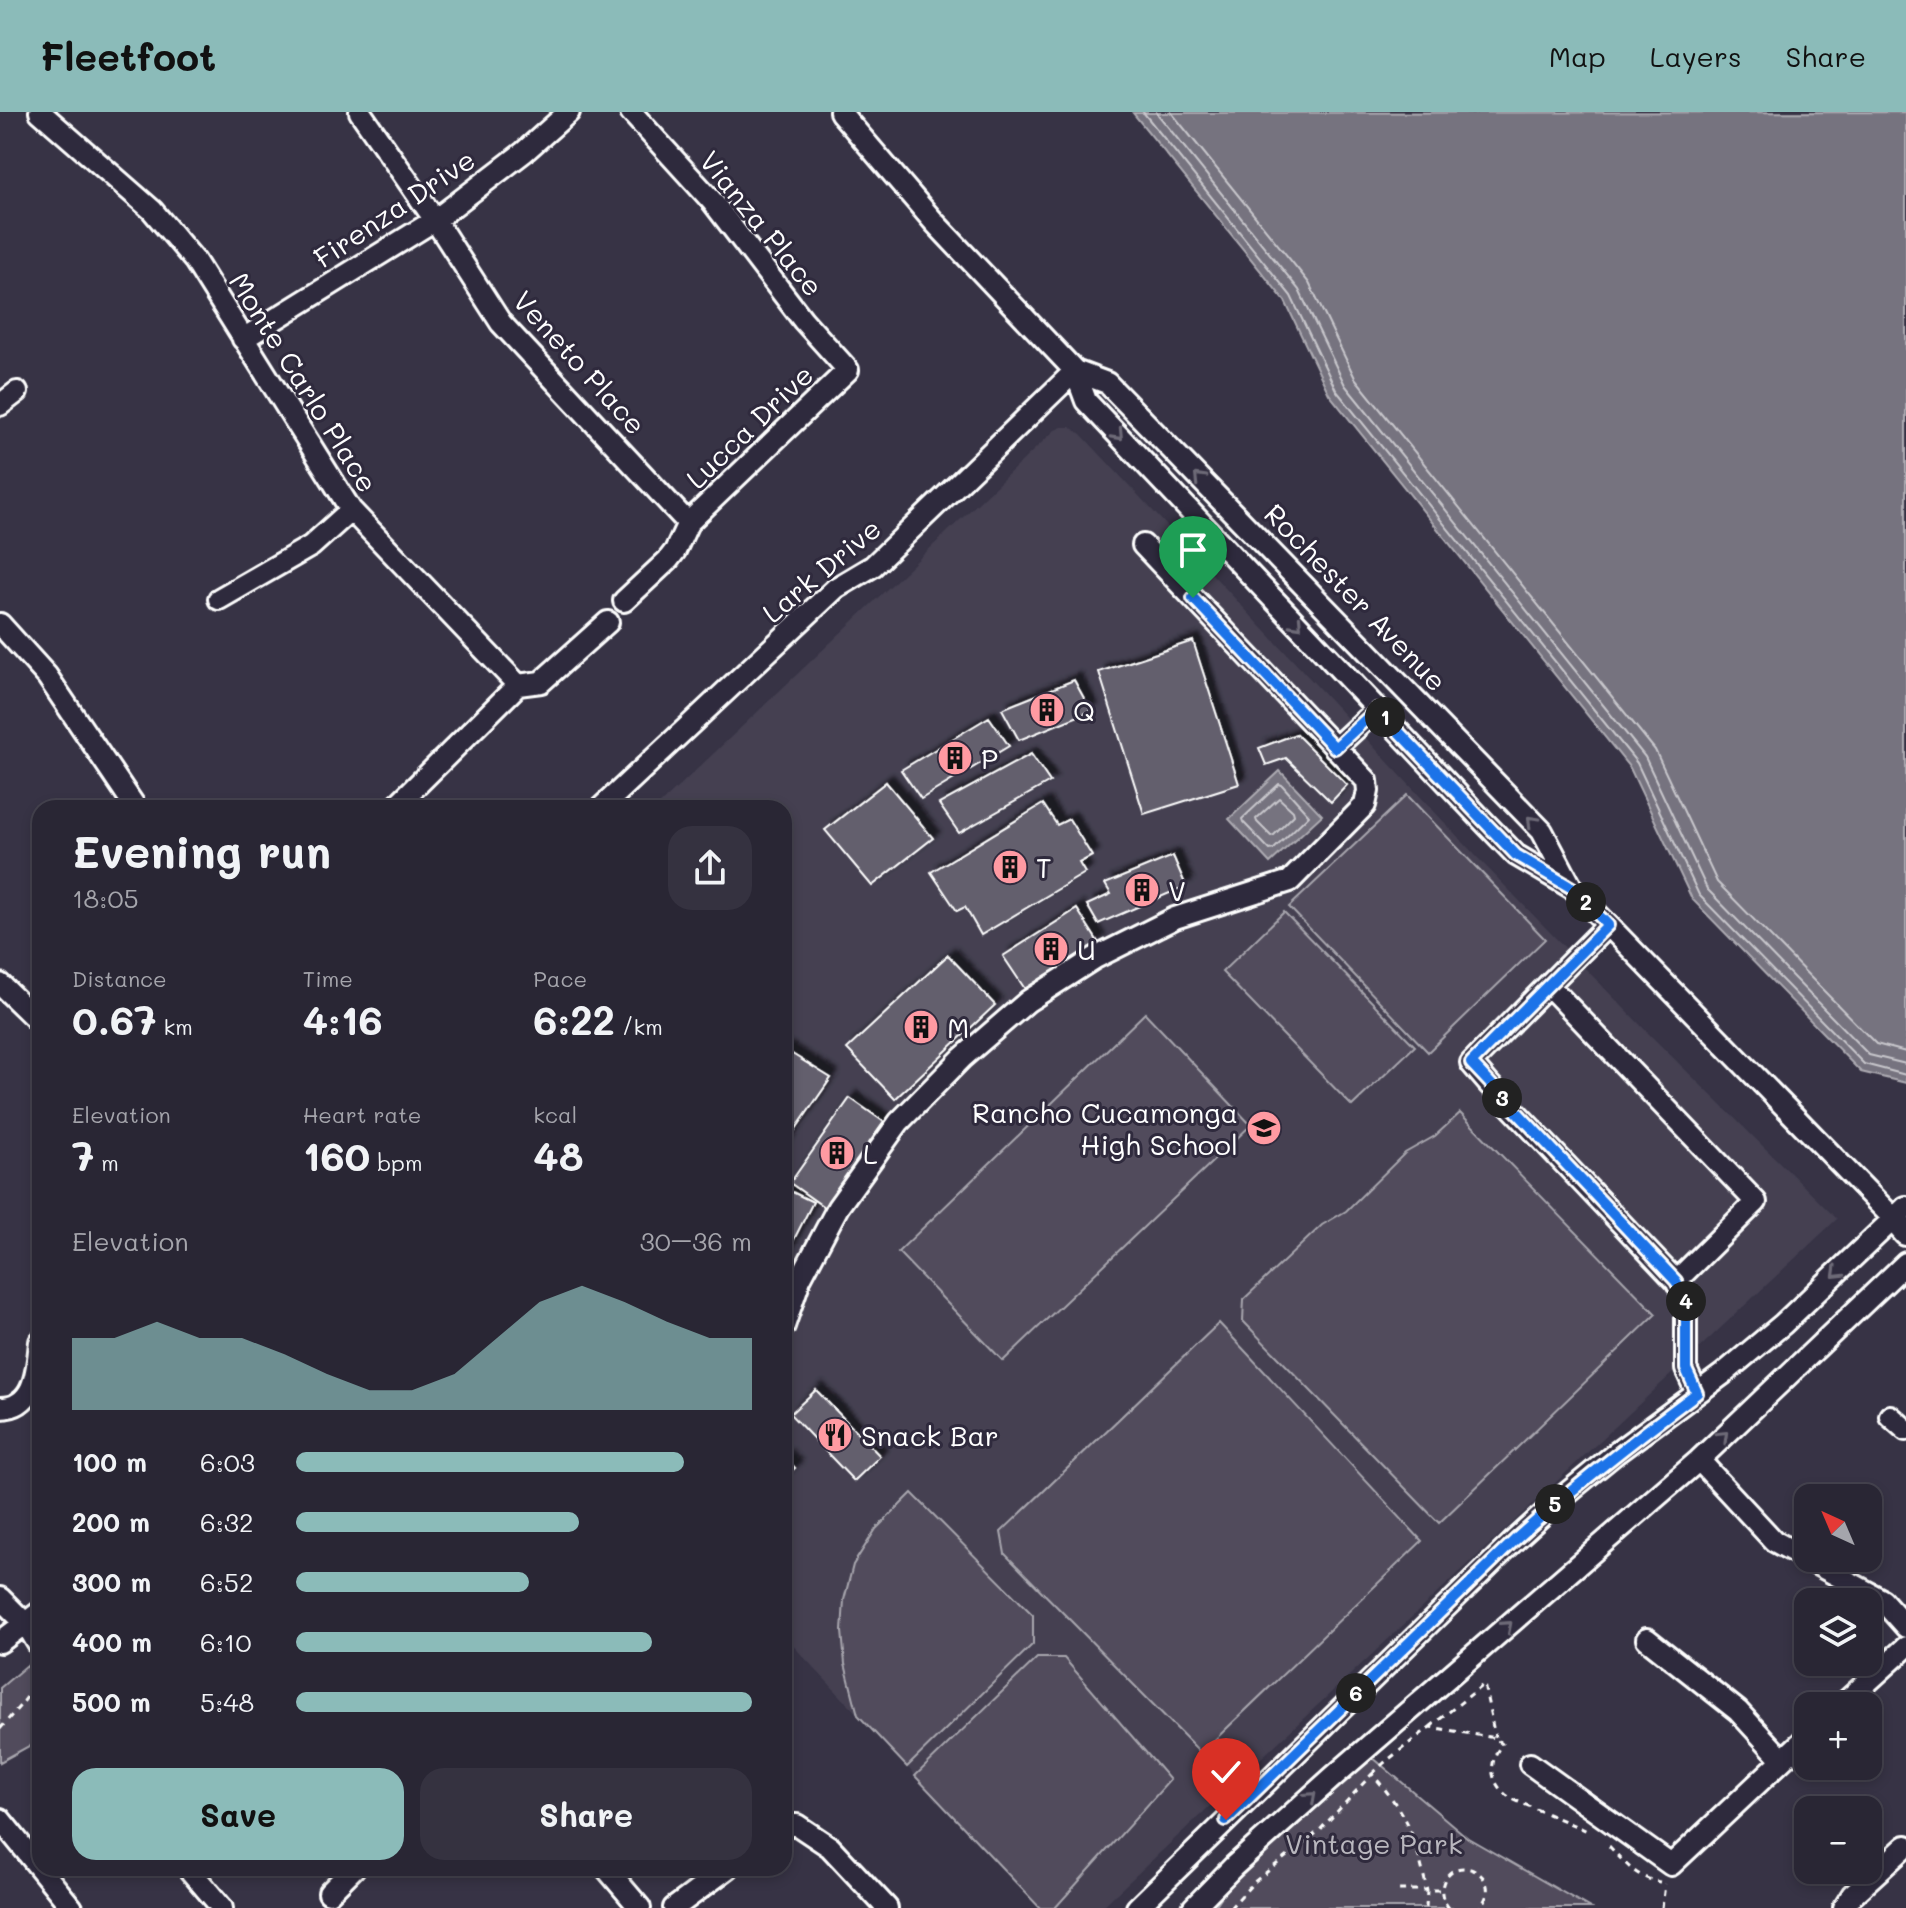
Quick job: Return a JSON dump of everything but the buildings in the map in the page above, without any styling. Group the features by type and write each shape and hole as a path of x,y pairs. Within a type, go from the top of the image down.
{"street":[{"name":"Monte Carlo Place","path":"40,112 152,210 195,261 351,510 518,685"},
{"name":"Veneto Place","path":"360,112 501,323 688,523"},
{"name":"Firenza Drive","path":"243,339 435,220 524,152 569,112"},
{"name":"Vianza Place","path":"631,112 712,201 803,320 848,370"},
{"name":"Rochester Avenue","path":"840,112 935,223 1075,371 1086,401 1516,855 1572,888 1902,1220"},
{"name":"Lucca Drive","path":"624,601 668,560 688,523 848,370"},
{"name":"Rochester Avenue","path":"1075,371 1107,383 1542,831 1572,888"},
{"name":"Lark Drive","path":"610,800 836,588 873,566 1075,371"},
{"path":"219,599 311,546 351,510"},
{"path":"792,1302 800,1279 838,1207 899,1122 962,1058 1028,1001 1095,958 1175,918 1290,881 1365,805 1367,781 1143,545"},
{"path":"402,800 518,685 541,682 608,622"},
{"path":"0,624 47,676 131,800"},
{"path":"1335,748 1377,709"},
{"path":"1608,925 1471,1063 1676,1281 1686,1300 1686,1369 1697,1393"},
{"path":"0,984 32,1015"},
{"path":"1548,985 1756,1202 1676,1281"},
{"path":"1137,1908 1561,1498 1783,1324 1902,1220"},
{"path":"1193,1908 1234,1866 1333,1777 1699,1460 1906,1263"},
{"path":"0,1408 9,1408 28,1396 32,1386"},
{"path":"1890,1416 1906,1430"},
{"path":"1699,1460 1774,1541 1882,1600 1906,1627"},
{"path":"0,1598 32,1617"},
{"path":"0,1642 32,1619"},
{"path":"1647,1639 1738,1711 1782,1759"},
{"path":"1856,1692 1906,1647"},
{"path":"1530,1764 1671,1865 1794,1748"},
{"path":"0,1819 32,1859"},
{"path":"792,1826 830,1847 887,1908"},
{"path":"1844,1908 1852,1895 1906,1846"},
{"path":"46,1876 72,1908"},
{"path":"195,1876 222,1908"},
{"path":"329,1893 346,1876"},
{"path":"613,1876 640,1908"},
{"path":"674,1908 717,1876"}],"path":[{"path":"1230,1908 1254,1882 1319,1831 1384,1763 1484,1684 1495,1738"},
{"path":"0,1729 32,1690"},
{"path":"1430,1727 1495,1738 1502,1744 1493,1765 1493,1779 1501,1792 1598,1837"},
{"path":"1372,1774 1407,1821 1422,1862 1427,1890 1426,1908"},
{"path":"1606,1843 1634,1873 1666,1882 1662,1908"},
{"path":"1449,1908 1442,1890 1444,1880 1455,1869 1471,1868 1487,1884 1486,1898 1479,1908"},
{"path":"1395,1890 1442,1890"}],"shaded area":[{"name":"Rancho Cucamonga High School","path":"1070,427 1081,434 1475,855 1652,1037 1837,1219 1101,1908 1040,1908 792,1644 792,800 664,800 1055,430"}],"green space":[{"path":"1407,795 1545,939 1428,1052 1289,907"},
{"path":"1284,912 1415,1046 1352,1106 1222,972"},
{"path":"1145,1013 1251,1125 1003,1361 898,1252"},
{"path":"1460,1113 1656,1314 1439,1523 1243,1321 1244,1299 1322,1225 1346,1211 1405,1153 1435,1136"},
{"path":"1219,1323 1422,1541 1201,1753 1005,1554 1001,1532"},
{"path":"912,1493 1033,1615 1033,1644 907,1767 858,1715 845,1664 842,1631 844,1600 853,1565 876,1529"},
{"path":"1037,1658 1064,1658 1170,1780 1055,1908 1040,1908 915,1776"},
{"path":"27,1665 32,1675 32,1744 0,1762 0,1688"},
{"name":"Vintage Park","path":"1372,1757 1468,1838 1590,1908 1214,1908 1226,1890"}],"water":[{"path":"1906,112 1906,1083 1861,1072 1692,899 1630,768 1329,394 1285,301 1133,113"},
{"path":"1280,771 1322,815 1270,863 1229,819"}],"place":[{"name":"Q","path":"1047,710"},
{"name":"P","path":"955,758"},
{"name":"T","path":"1010,867"},
{"name":"V","path":"1142,890"},
{"name":"U","path":"1051,949"},
{"name":"M","path":"921,1027"},
{"name":"Rancho Cucamonga High School","path":"1264,1128"},
{"name":"L","path":"837,1153"},
{"name":"Snack Bar","path":"835,1435"}],"route":[{"path":"1193,598 1335,748 1377,709 1516,855 1572,888 1608,925 1471,1063 1676,1281 1686,1300 1686,1369 1697,1393 1561,1498 1226,1820"}]}
